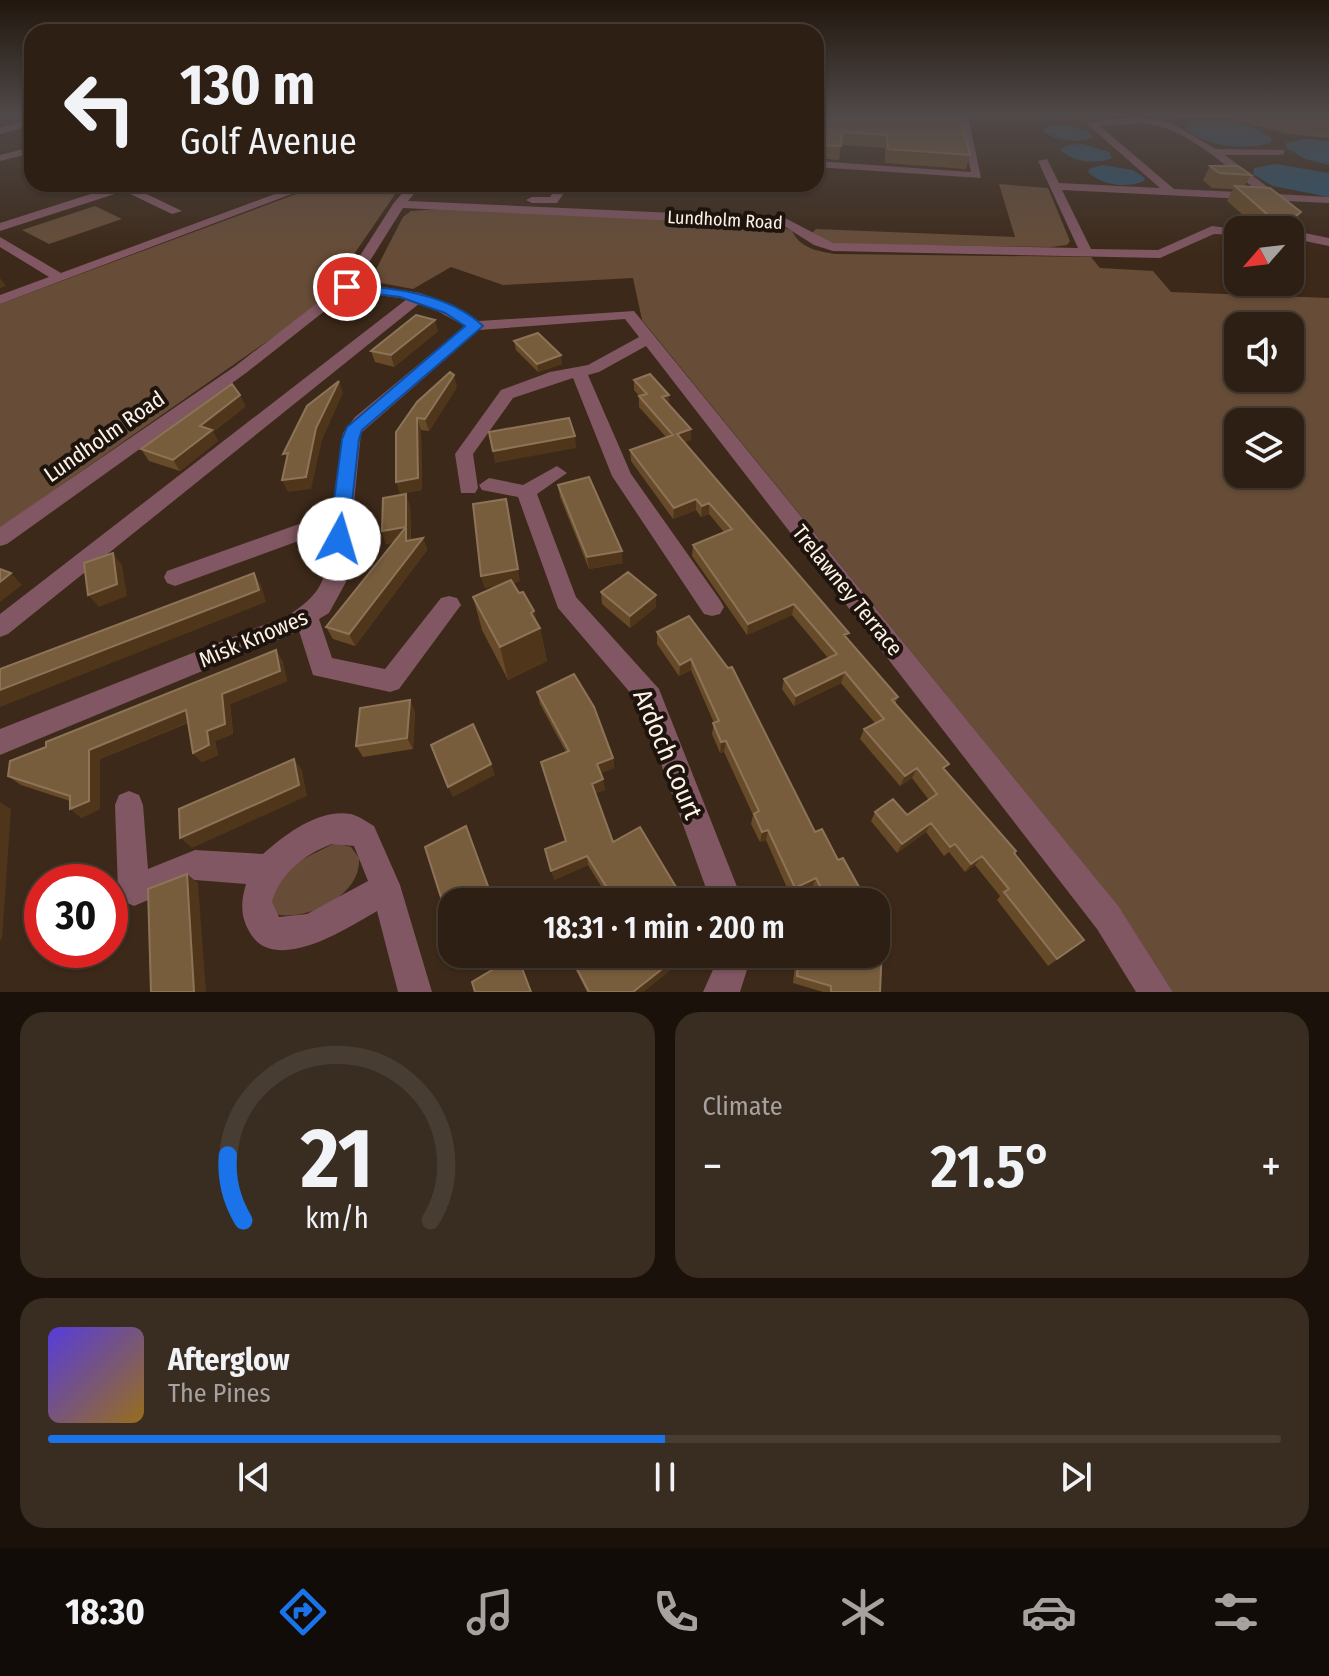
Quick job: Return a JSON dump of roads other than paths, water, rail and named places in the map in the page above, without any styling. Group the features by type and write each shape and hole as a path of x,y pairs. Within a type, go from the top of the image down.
{"street":[{"path":"824,165 977,176 974,162"},
{"path":"1044,162 1086,251"},
{"path":"1136,162 1171,192"},
{"path":"1226,162 1273,196"},
{"path":"1054,186 1329,200"},
{"path":"0,227 110,192"},
{"path":"140,192 176,211"},
{"path":"0,300 291,192"},
{"name":"Lundholm Road","path":"0,538 240,370 347,287 409,192"},
{"path":"514,210 521,199 553,201 559,192"},
{"name":"Lundholm Road","path":"399,204 785,222 803,229 811,241 833,247 1160,254 1212,230 1224,230"},
{"path":"1304,237 1329,242"},
{"path":"0,241 60,278"},
{"path":"347,287 383,289 417,298 465,318 476,326"},
{"path":"0,627 417,298"},
{"name":"Trelawney Terrace","path":"476,326 629,314 1053,847 1108,918 1156,992"},
{"name":"Misk Knowes","path":"0,742 307,617 321,606 335,582 350,439 355,427 465,332 476,326"},
{"path":"557,473 526,492 478,487 464,454 507,394 556,376 593,369 647,339"},
{"path":"579,372 622,476 712,607"},
{"name":"Ardoch Court","path":"526,492 566,602 588,630 644,686 650,697 722,888"},
{"path":"175,577 341,517"},
{"path":"307,617 322,667 390,681 449,605"},
{"path":"129,805 134,890 195,865 270,870"},
{"path":"385,889 303,931 286,935 272,932 261,923 256,910 256,896 270,870 286,853 335,829 351,829 363,834 370,844 385,889 415,992"},
{"path":"720,992 732,968"}],"water":[{"path":"1276,164 1329,173 1329,197 1273,186 1253,174 1254,168"},
{"path":"1102,165 1133,170 1145,178 1144,181 1130,185 1114,184 1088,172"}]}
